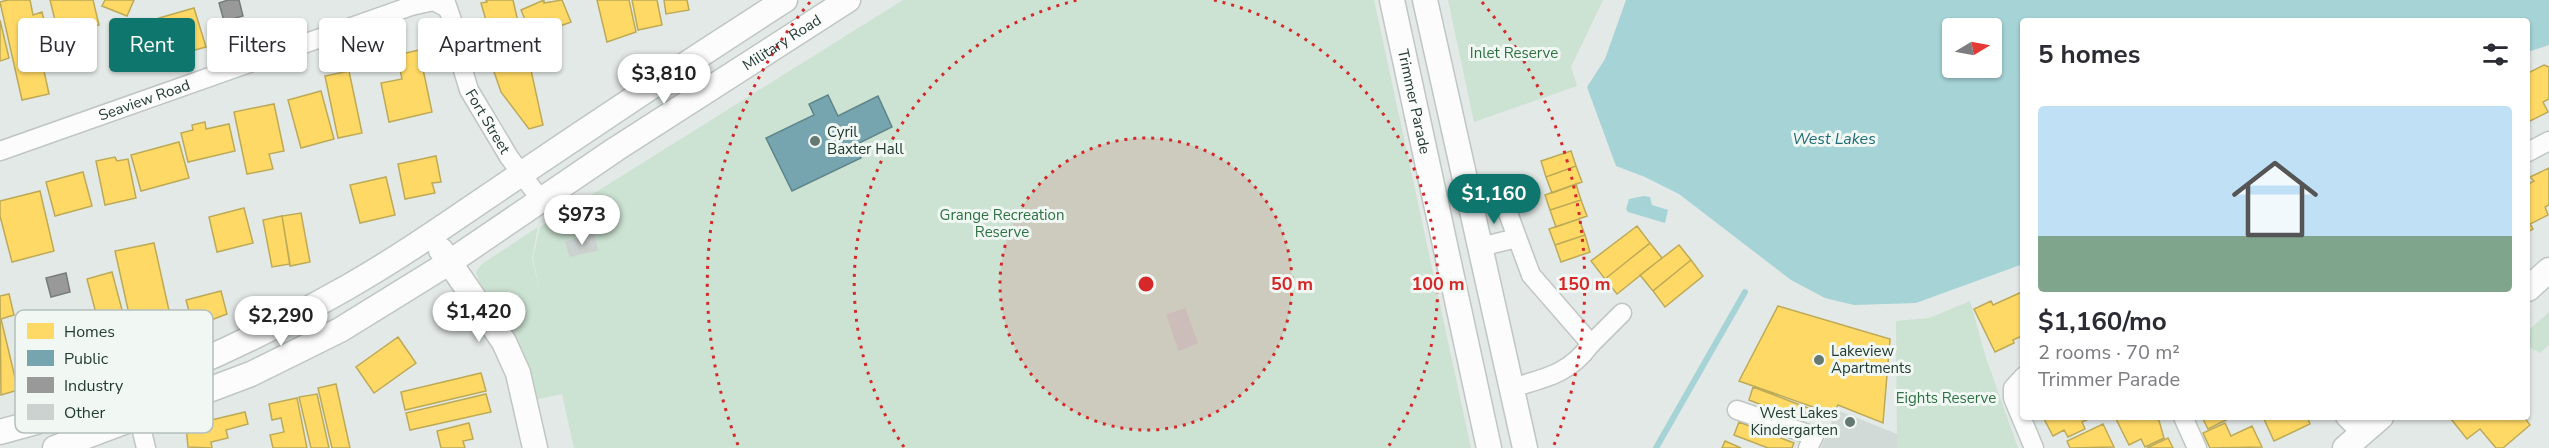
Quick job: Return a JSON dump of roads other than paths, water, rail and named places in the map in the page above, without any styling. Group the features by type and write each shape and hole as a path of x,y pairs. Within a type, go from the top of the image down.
{"main road":[{"path":"213,355 292,318 348,287 431,235 785,0"},
{"name":"Military Road","path":"213,389 251,374 340,330 450,262 616,149 848,0"},
{"name":"Trimmer Parade","path":"1392,0 1490,448"},
{"path":"1425,0 1525,448"},
{"path":"431,235 504,342 518,374 535,448"},
{"path":"2530,287 2549,270"},
{"path":"2353,441 2378,420"},
{"path":"0,432 15,428"},
{"name":"Military Road","path":"55,448 97,433"}],"street":[{"name":"Seaview Road","path":"0,151 411,6 434,1 449,3"},
{"name":"Fort Street","path":"449,3 459,57 469,90 521,174 541,200"},
{"path":"2530,151 2549,141"},
{"path":"1498,186 1531,275 1592,344"},
{"path":"1480,247 1517,238"},
{"path":"1511,388 1560,373 1581,357 1622,313"},
{"path":"2020,380 2013,388 2013,398 2020,415"},
{"path":"1737,410 1814,436 1808,448"},
{"path":"2022,420 2034,448"},
{"path":"2184,420 2198,448"},
{"path":"2346,420 2353,441"},
{"path":"142,433 146,448"}],"water":[{"name":"West Lakes","path":"1626,0 2549,0 2549,45 2530,51 2530,18 2020,18 2020,265 1916,303 1854,305 1825,298 1791,280 1679,194 1616,166 1587,87 1605,59"},
{"path":"1650,197 1652,205 1668,210 1665,223 1628,212 1626,209 1629,199"}],"waterway":[{"path":"1656,448 1745,292"}],"place":[{"name":"Cyril Baxter Hall","path":"815,141"},
{"name":"Lakeview Apartments","path":"1819,360"},
{"name":"West Lakes Kindergarten","path":"1850,422"}],"park label":[{"name":"Inlet Reserve","path":"1514,53"},
{"name":"Grange Recreation Reserve","path":"1002,224"},
{"name":"Eights Reserve","path":"1946,398"}]}
